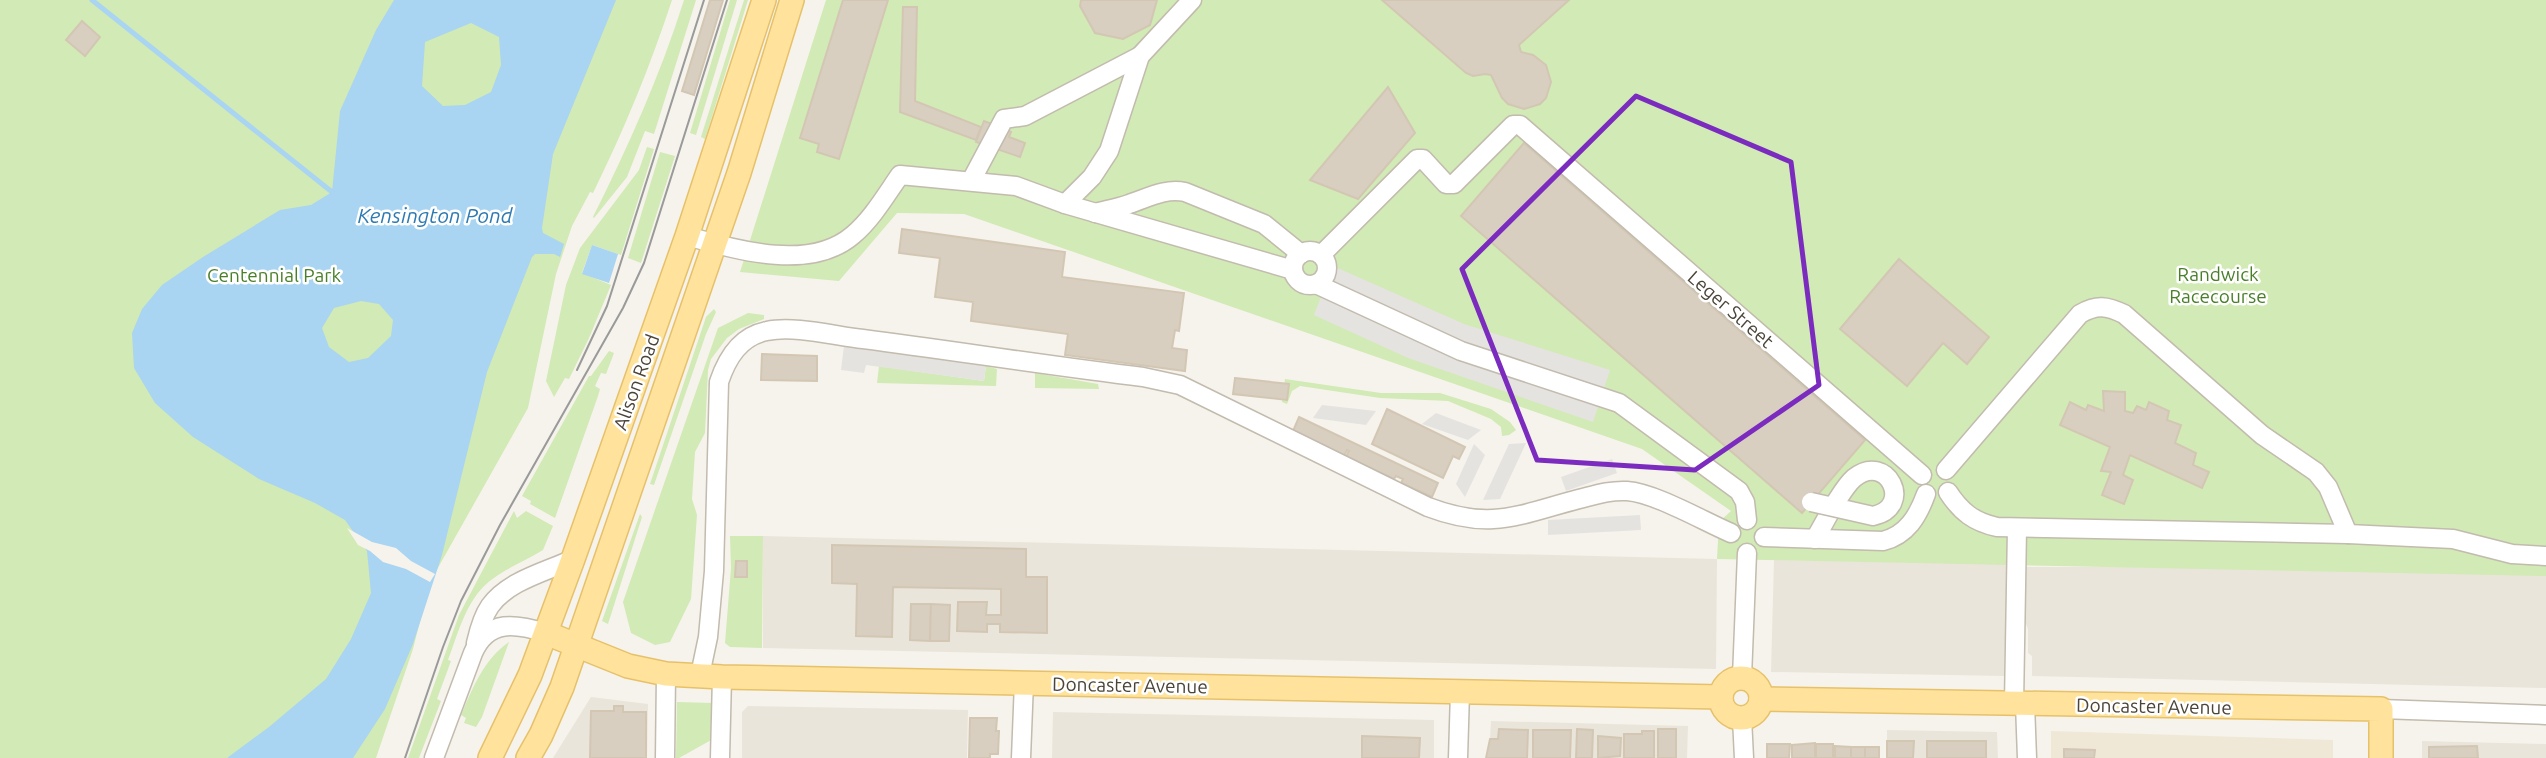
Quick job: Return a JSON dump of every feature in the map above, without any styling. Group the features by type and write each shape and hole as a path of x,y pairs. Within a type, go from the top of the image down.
{"main road":[{"name":"Alison Road","path":"490,758 530,675 573,559 687,236 764,0"},
{"name":"Alison Road","path":"528,758 557,699 577,646 739,173 792,0"},
{"name":"Doncaster Avenue","path":"546,633 628,666 666,674 1721,697"},
{"path":"1742,677 1755,683 1761,699 1754,713 1742,718 1725,710 1721,697 1725,685 1742,677"},
{"name":"Doncaster Avenue","path":"1761,699 2381,709"},
{"path":"2381,709 2381,758"}],"street":[{"path":"971,181 1004,119 1025,116 1140,56 1192,0"},
{"path":"1065,204 1092,177 1109,151 1140,56"},
{"name":"Leger Street","path":"1321,256 1417,159 1423,159 1440,179 1450,185 1454,184 1515,124 1522,126 1922,475"},
{"path":"687,236 752,251 804,255 823,252 856,233 900,175 1016,186 1095,213 1297,262"},
{"path":"1095,213 1128,205 1159,192 1185,192 1264,224 1297,262 1301,282 1315,284 1461,351 1619,403 1740,491 1745,502 1747,520"},
{"path":"1297,262 1311,251 1325,260 1325,277 1315,284"},
{"path":"1946,470 2080,314 2091,307 2102,306 2124,314 2262,435 2316,472 2328,487 2348,534"},
{"path":"720,758 708,637 714,571 719,382 729,357 741,342 769,330 890,343 1143,377 1180,385 1428,507 1462,519 1497,520 1608,492 1630,491 1731,533"},
{"path":"1933,467 1946,470 1951,483 1948,492 1935,498 1926,494 1921,485 1922,475 1933,467"},
{"path":"1811,502 1873,516 1882,514 1889,508 1894,501 1894,489 1884,474 1874,470 1855,478 1834,505 1815,539"},
{"path":"1948,492 1956,506 1980,523 1997,527 2348,534 2452,539 2512,554 2546,556"},
{"path":"1764,537 1883,541 1894,538 1912,523 1926,494"},
{"path":"1747,520 1757,523 1764,537 1757,551 1747,553 1734,547 1731,533 1737,524 1747,520"},
{"path":"2017,528 2020,704 2026,758"},
{"path":"1742,677 1747,553"},
{"path":"434,758 485,614 498,597 515,584 573,559"},
{"path":"468,666 480,639 498,628 518,625 546,633"},
{"path":"665,758 666,674"},
{"path":"1021,758 1024,682"},
{"path":"1458,758 1460,692"},
{"name":"Doncaster Avenue","path":"2381,709 2546,715"},
{"path":"1742,718 1744,758"}],"highlighted area":[{"path":"1636,96 1791,162 1819,385 1695,470 1537,460 1462,269"}],"shaded area":[{"path":"1333,266 1464,324 1610,370 1593,422 1408,358 1314,315"},
{"path":"844,346 986,366 984,381 866,365 864,373 841,370"},
{"path":"1322,405 1376,411 1366,425 1313,418"},
{"path":"1436,413 1481,430 1468,440 1422,424"},
{"path":"1526,443 1500,499 1483,500 1509,444"},
{"path":"1474,444 1485,455 1465,497 1456,484"},
{"path":"1612,459 1617,473 1566,491 1561,477"},
{"path":"1640,515 1641,530 1548,535 1548,520"},
{"path":"763,536 1717,559 1716,669 763,648"},
{"path":"1774,560 2007,564 2004,676 1771,672"},
{"path":"2026,567 2546,574 2546,688 2032,676 2032,656 2028,653 2028,629 2024,619"},
{"path":"591,697 648,704 647,758 553,758"},
{"path":"748,706 968,710 967,758 742,758 742,712"},
{"path":"1053,712 1434,720 1434,758 1052,758"},
{"path":"1491,721 1688,726 1687,758 1489,758"},
{"path":"1887,730 1997,732 1998,758 1887,758"},
{"path":"2051,731 2333,740 2333,758 2051,758"},
{"path":"2422,741 2546,744 2546,758 2422,758"}],"green space":[{"name":"Centennial Park","path":"0,0 672,0 646,74 615,146 593,193 590,192 572,226 556,274 528,408 430,582 413,649 376,758 0,758"},
{"path":"684,0 696,0 654,134 645,131 627,177 594,218 654,84"},
{"path":"730,0 737,0 696,135 690,133"},
{"path":"744,0 748,0 705,139 701,137"},
{"name":"Randwick Racecourse","path":"826,0 2546,0 2546,576 1717,559 1719,522 1731,511 1642,449 964,214 897,213 839,281 740,272"},
{"path":"647,147 654,149 621,255 592,245 582,273 611,285 569,379 565,378 554,397 546,381 566,285 580,248 639,170"},
{"path":"660,152 675,156 641,263 628,258"},
{"path":"714,309 716,312 654,485 650,484 706,317"},
{"path":"748,313 764,315 764,319 739,329 727,338 711,359 708,370 705,433 695,452 692,499 697,515 691,599 670,642 655,645 631,633 623,602 718,328"},
{"path":"609,351 614,353 606,374 601,373 595,386 600,389 598,396 555,518 530,504 531,501 522,496 589,376"},
{"path":"879,366 984,381 986,366 997,369 996,386 877,383"},
{"path":"1035,373 1098,384 1099,389 1035,388"},
{"path":"1285,379 1381,393 1440,393 1491,409 1510,422 1516,430 1502,436 1501,427 1491,419 1448,401 1380,398 1300,386 1292,391 1287,404 1282,402"},
{"path":"514,511 517,518 526,511 553,526 543,550 494,578 470,604 448,660 451,661 437,699 441,701 419,758 408,758 459,615"},
{"path":"640,514 642,517 608,624 602,621"},
{"path":"730,536 763,536 762,648 730,647 725,643 731,568"},
{"path":"509,642 482,717 476,727 464,723 466,718 461,715 480,675 492,657"},
{"path":"677,702 713,703 713,739 679,758 676,758"}],"water":[{"name":"Kensington Pond","path":"394,0 616,0 553,154 542,228 543,233 564,244 560,257 554,254 535,254 532,257 487,372 442,555 413,644 385,709 353,758 227,758 326,679 351,639 371,593 367,551 345,520 315,503 259,479 193,437 155,403 134,368 132,333 142,309 162,285 280,210 311,205 332,192 340,111 376,30","holes":["471,23 499,37 501,65 491,92 465,105 443,106 422,86 425,42","361,301 379,304 393,320 391,336 368,358 349,362 329,347 322,328 334,308"]},
{"path":"592,245 618,254 609,283 582,274"}],"pier":[{"path":"347,528 372,542 396,548 411,561 435,574 430,582 406,569 383,562 358,545"}],"building":[{"path":"710,0 723,0 694,95 682,91"},
{"path":"843,0 888,0 839,159 817,152 819,144 800,138"},
{"path":"1081,0 1157,0 1150,25 1123,39 1095,33 1080,6"},
{"path":"1382,0 1569,0 1519,45 1521,52 1533,55 1546,65 1551,82 1546,98 1540,104 1524,109 1508,104 1502,98 1491,75 1473,76 1466,73"},
{"path":"903,7 917,7 915,101 981,127 976,140 900,112"},
{"path":"82,21 100,37 85,56 66,40"},
{"path":"1388,87 1415,133 1358,199 1310,180"},
{"path":"994,118 1006,123 1004,128 1011,132 1009,137 1025,143 1020,157 976,142 984,121 992,124"},
{"path":"1524,143 1865,440 1802,513 1461,216"},
{"path":"902,229 1065,252 1062,277 1184,293 1179,331 1175,330 1172,348 1187,350 1185,371 1065,355 1068,334 971,321 973,302 935,297 940,258 899,253"},
{"path":"1899,259 1989,337 1967,364 1943,343 1907,386 1840,329"},
{"path":"762,354 817,356 817,381 761,380"},
{"path":"1235,378 1289,384 1287,400 1233,394"},
{"path":"2103,391 2125,392 2125,411 2133,413 2137,406 2146,410 2149,402 2169,411 2167,420 2181,425 2175,443 2196,453 2193,465 2209,472 2202,488 2130,455 2123,475 2133,480 2124,504 2102,495 2111,472 2101,471 2110,447 2060,425 2070,402 2086,410 2088,405 2104,411"},
{"path":"1387,409 1465,447 1459,459 1453,456 1443,478 1372,444"},
{"path":"1299,417 1438,483 1432,497 1401,483 1403,479 1396,476 1394,479 1346,457 1349,451 1347,450 1344,456 1293,431"},
{"path":"832,545 1026,549 1026,577 1047,577 1047,633 1000,632 1000,624 987,624 987,632 957,631 958,602 987,602 986,615 1001,615 1001,589 893,587 892,637 856,636 857,584 832,583"},
{"path":"736,561 747,561 747,577 735,577"},
{"path":"911,604 931,604 930,641 910,640"},
{"path":"931,604 950,605 949,641 930,641"},
{"path":"614,706 623,706 623,712 646,712 646,758 590,758 591,711 614,711"},
{"path":"970,718 997,718 998,754 990,754 990,758 969,758"},
{"path":"1499,729 1528,730 1527,758 1486,758 1490,739 1498,739"},
{"path":"1577,729 1593,730 1592,758 1576,758"},
{"path":"1658,729 1676,729 1676,758 1658,758"},
{"path":"1533,730 1571,730 1570,758 1533,758"},
{"path":"1642,731 1654,731 1654,758 1624,758 1624,734 1642,734"},
{"path":"1362,736 1420,738 1419,758 1362,758"},
{"path":"1598,736 1621,738 1620,756 1598,758"},
{"path":"1887,741 1914,741 1913,758 1887,758"},
{"path":"1927,741 1986,741 1986,758 1927,758"},
{"path":"1815,743 1815,758 1792,758 1792,745"},
{"path":"1767,744 1790,744 1789,758 1767,758"},
{"path":"1816,744 1833,744 1833,758 1816,758"},
{"path":"1835,746 1851,747 1851,758 1835,758"},
{"path":"2477,746 2478,758 2429,758 2429,747"},
{"path":"1851,747 1865,747 1865,758 1851,758"},
{"path":"1865,747 1879,747 1879,758 1865,758"},
{"path":"2064,749 2095,750 2094,758 2064,758"}],"waterway":[{"path":"92,0 332,192"}],"tram line":[{"path":"577,370 607,306 704,0"},
{"path":"405,758 461,601 500,525 623,308 644,263 727,0"}]}
